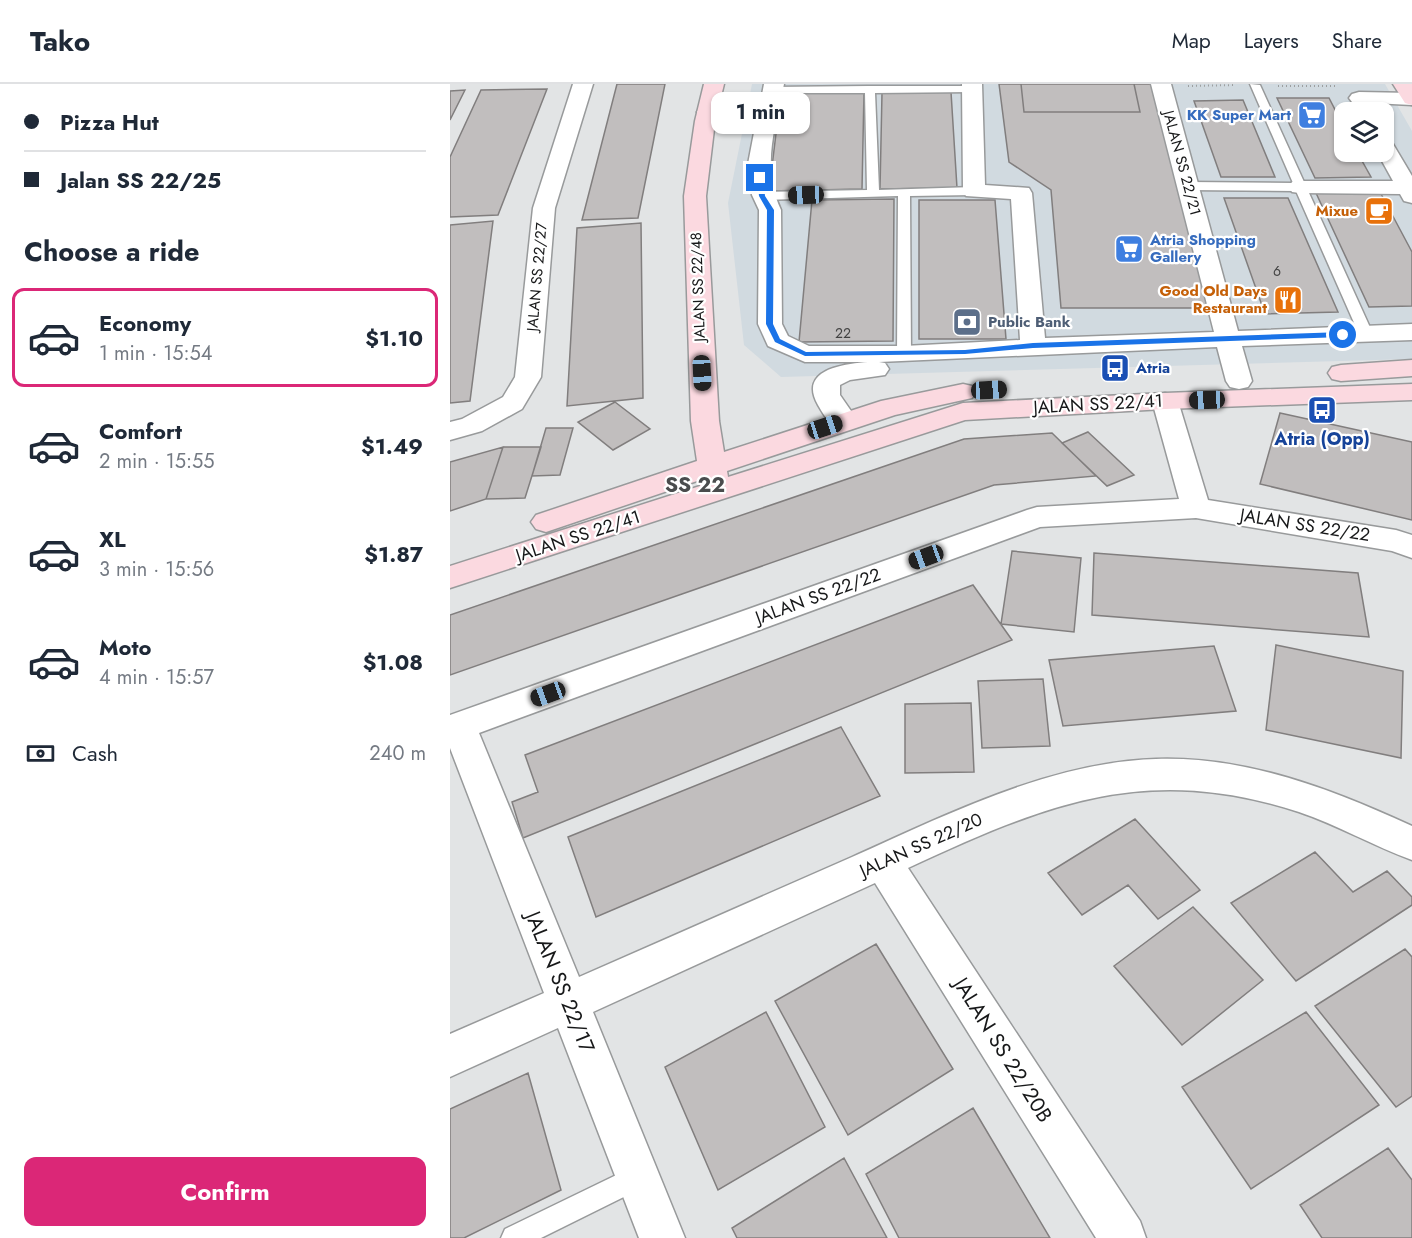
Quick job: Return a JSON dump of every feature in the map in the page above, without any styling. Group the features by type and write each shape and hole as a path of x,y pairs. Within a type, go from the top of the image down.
{"street":[{"name":"JALAN SS 22/27","path":"450,431 472,425 513,403 528,377 544,208 584,84"},
{"name":"JALAN SS 22/48","path":"713,479 705,421 694,196 707,112 714,84"},
{"path":"1403,84 1412,99"},
{"name":"JALAN SS 22/21","path":"1161,85 1239,381"},
{"path":"972,86 974,191 1021,193 1033,346"},
{"path":"707,112 772,95 758,161 762,196 770,210 770,324 777,341 805,354 965,352 1033,346 1412,332"},
{"path":"1357,95 1412,99"},
{"path":"1393,162 1410,192"},
{"path":"1300,187 1410,192"},
{"path":"844,421 829,404 825,393 826,384 836,374 933,364 958,358 965,352"},
{"name":"JALAN SS 22/41","path":"450,577 713,479 786,440 891,406 969,391 1239,381 1412,368"},
{"name":"JALAN SS 22/41","path":"450,553 634,493 713,479 963,412 1165,401 1412,392"},
{"path":"1165,401 1196,508"},
{"path":"634,493 678,459 705,421 724,431 746,438 786,440"},
{"name":"JALAN SS 22/22","path":"455,728 1037,517 1196,508 1396,541 1412,547"},
{"name":"JALAN SS 22/17","path":"455,728 662,1238"},
{"name":"JALAN SS 22/20","path":"450,1056 981,817 1047,794 1119,777 1170,773 1225,777 1278,790 1358,817 1412,844"},
{"name":"JALAN SS 22/20B","path":"883,862 1123,1238"}],"lane":[{"path":"772,95 972,86"},
{"path":"1255,86 1366,334"},
{"path":"870,89 873,194"},
{"path":"1188,186 1300,187"},
{"path":"762,196 974,191"},
{"path":"904,193 904,354"},
{"path":"514,1238 638,1176"}],"path":[{"path":"1161,85 1255,86 1357,95"}],"shaded area":[{"path":"752,84 1385,84 1412,131 1412,359 781,377 744,345 728,203"}],"building":[{"path":"617,84 665,84 638,218 582,220"},
{"name":"Atria Shopping Gallery","path":"999,84 1151,84 1219,308 1061,308 1051,190 1009,162"},
{"path":"1021,84 1134,84 1140,112 1024,112"},
{"path":"547,89 498,215 450,217 450,157 481,90"},
{"path":"465,90 450,120 450,91"},
{"path":"864,92 862,189 769,191 781,93"},
{"path":"951,92 957,188 880,189 882,93"},
{"path":"1277,98 1329,98 1334,108 1334,162 1363,162 1371,177 1315,178"},
{"path":"1243,100 1275,177 1221,177 1194,101"},
{"path":"1380,192 1412,252 1412,306 1369,307 1316,193"},
{"path":"1224,198 1288,198 1338,312 1265,314"},
{"path":"894,199 893,341 799,342 812,200"},
{"path":"919,200 995,200 1006,339 919,339"},
{"path":"493,221 470,401 450,403 450,225"},
{"path":"641,223 643,398 567,406 577,228"},
{"path":"615,402 650,429 613,450 578,422"},
{"path":"1280,413 1412,442 1412,520 1260,484"},
{"path":"546,428 573,428 560,475 532,476"},
{"path":"1088,432 1134,475 1107,486 1062,443"},
{"path":"1052,433 1096,476 994,485 450,675 450,615 964,439"},
{"path":"503,447 486,499 450,511 450,462"},
{"path":"503,447 541,447 525,498 486,499"},
{"path":"1012,551 1081,558 1074,632 1001,624"},
{"path":"1094,553 1358,573 1369,637 1092,615"},
{"path":"973,585 1012,640 523,838 512,802 538,792 525,755"},
{"path":"1276,645 1403,671 1401,758 1266,730"},
{"path":"1214,646 1236,711 1063,726 1049,660"},
{"path":"1043,679 1050,746 982,748 978,681"},
{"path":"971,703 974,772 905,773 905,704"},
{"path":"841,727 880,796 596,917 568,837"},
{"path":"1135,819 1200,890 1158,919 1128,885 1082,915 1048,873"},
{"path":"1315,852 1353,892 1387,871 1412,897 1412,905 1296,981 1231,903"},
{"path":"1193,907 1263,980 1182,1045 1114,966"},
{"path":"876,944 953,1069 848,1135 775,1001"},
{"path":"1405,949 1412,957 1412,1096 1396,1107 1315,1006"},
{"path":"766,1012 825,1127 718,1190 665,1067"},
{"path":"1306,1012 1379,1105 1251,1189 1182,1087"},
{"path":"528,1073 561,1190 464,1238 450,1238 450,1109"},
{"path":"973,1108 1050,1238 899,1238 866,1174"},
{"path":"1388,1148 1412,1180 1412,1238 1322,1238 1300,1205"},
{"path":"844,1158 887,1238 737,1238 732,1228"}],"place":[{"name":"KK Super Mart","path":"1312,115"},
{"name":"Mixue","path":"1379,211"},
{"name":"Atria Shopping Gallery","path":"1129,249"},
{"name":"Good Old Days Restaurant","path":"1288,300"},
{"name":"Public Bank","path":"967,322"},
{"name":"Atria","path":"1115,368"},
{"name":"Atria (Opp)","path":"1322,410"}],"district":[{"name":"SS 22","path":"695,485"}],"route":[{"path":"760,178 762,196 770,210 770,324 777,341 805,354 965,352 1033,346 1343,335"}]}
